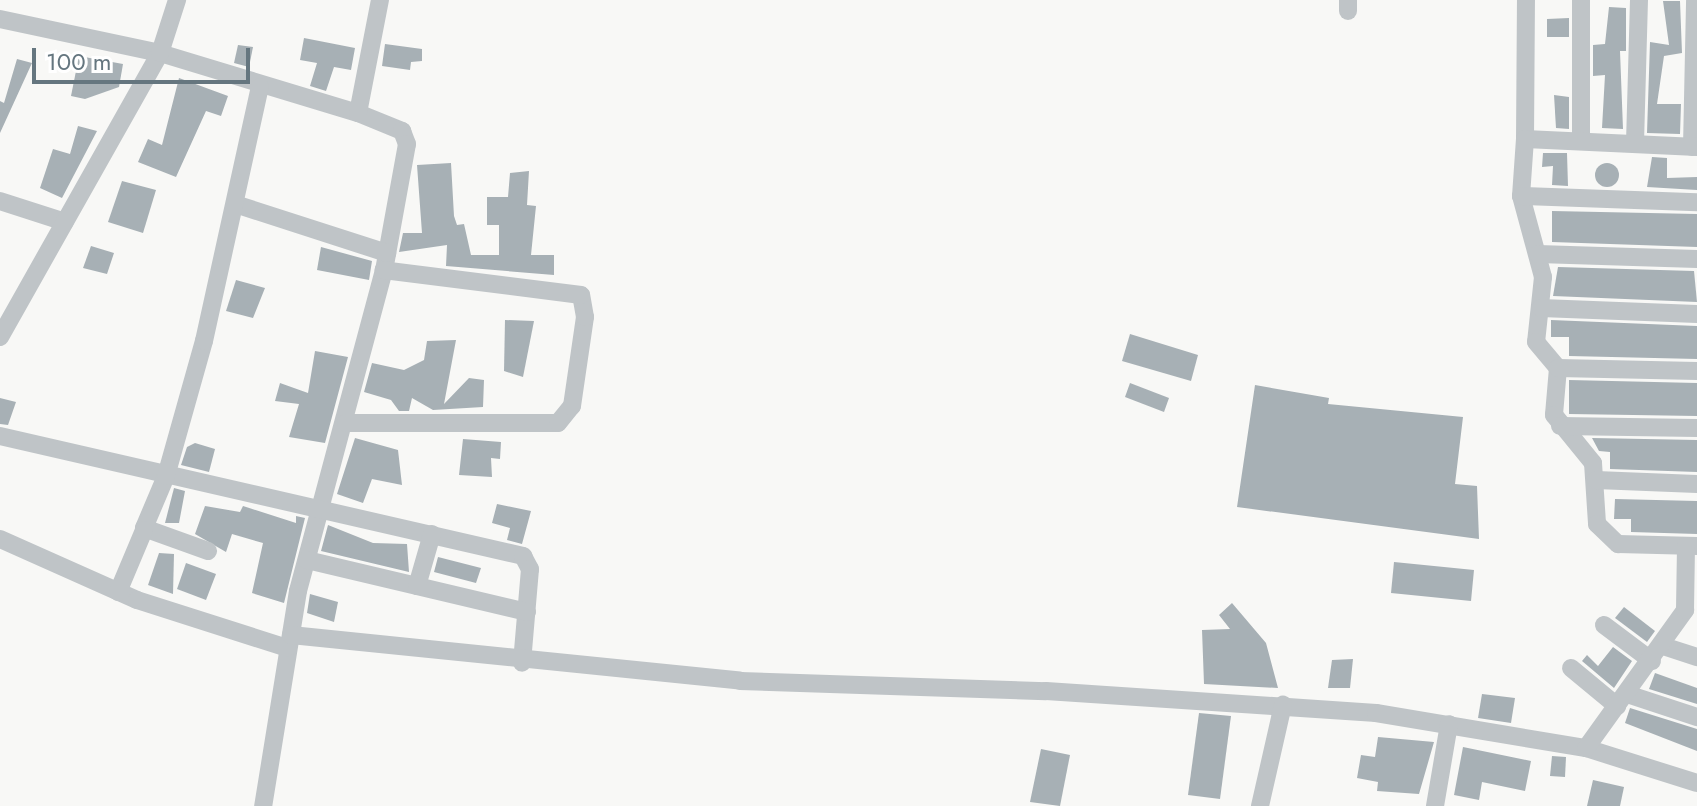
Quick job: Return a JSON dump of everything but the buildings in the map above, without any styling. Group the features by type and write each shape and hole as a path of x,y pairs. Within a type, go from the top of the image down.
{"street":[{"path":"0,337 160,53 177,0"},
{"path":"358,113 380,0"},
{"path":"1526,0 1525,139 1521,196 1538,254 1541,308 1536,342 1558,368 1697,371"},
{"path":"1581,0 1581,141"},
{"path":"1635,143 1639,0"},
{"path":"1525,139 1695,147 1695,0"},
{"path":"0,19 160,53 260,87 358,113 402,131 407,144 386,261 346,423 307,560 289,642 263,806"},
{"path":"118,592 166,476 235,204 260,87"},
{"path":"1521,196 1697,202"},
{"path":"0,201 65,222"},
{"path":"235,204 386,261 581,295 585,317 572,406 558,423 346,423"},
{"path":"1538,254 1697,259"},
{"path":"1541,308 1697,314"},
{"path":"1558,368 1552,402 1560,426 1593,463 1597,524 1610,542 1692,546 1692,605 1586,748"},
{"path":"1560,426 1697,428"},
{"path":"0,436 166,476 323,507 527,558 527,612 522,663"},
{"path":"1596,480 1697,484"},
{"path":"144,530 208,551"},
{"path":"417,586 432,534"},
{"path":"0,539 118,592 289,642 740,681 1283,705 1449,724 1586,748 1697,783"},
{"path":"307,560 527,612"},
{"path":"1604,625 1657,654 1697,657"},
{"path":"1571,668 1622,700 1697,717"},
{"path":"1260,806 1283,705"},
{"path":"1435,806 1449,724"}]}
